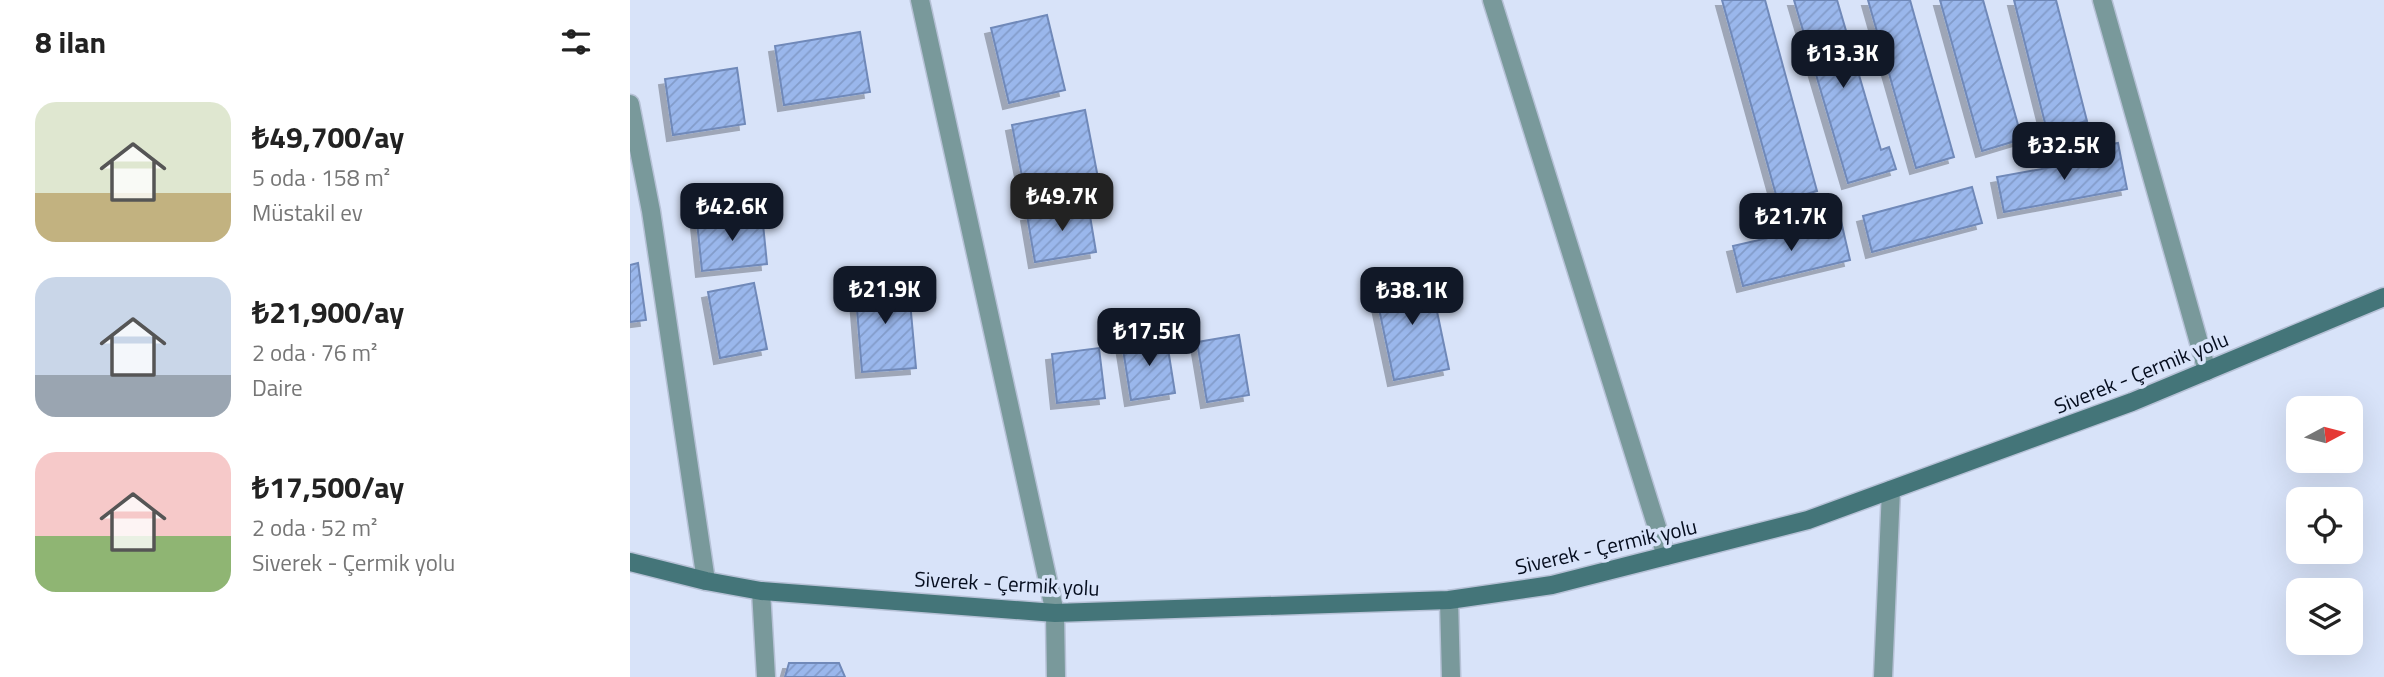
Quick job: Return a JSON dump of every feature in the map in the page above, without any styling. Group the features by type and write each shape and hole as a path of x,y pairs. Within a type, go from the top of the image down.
{"main road":[{"name":"Siverek - Çermik yolu","path":"630,562 706,581 761,591 1055,612 1449,600 1552,586 1808,520 2132,402 2384,296"}],"street":[{"path":"920,0 1055,612 1056,677"},
{"path":"1492,0 1666,556"},
{"path":"2102,0 2207,371"},
{"path":"630,104 651,211 706,581"},
{"path":"1883,677 1891,490"},
{"path":"761,591 766,677"},
{"path":"1449,600 1451,677"}],"building":[{"path":"1722,0 1765,0 1817,191 1778,202"},
{"path":"1794,0 1837,0 1881,150 1889,147 1896,169 1848,183"},
{"path":"1868,0 1910,0 1954,157 1916,168"},
{"path":"1940,0 1983,0 2022,139 1982,151"},
{"path":"2014,0 2056,0 2087,121 2047,131"},
{"path":"1047,15 1065,90 1009,103 991,28"},
{"path":"860,32 870,92 784,105 775,46"},
{"path":"737,68 745,124 673,135 665,79"},
{"path":"1085,110 1098,178 1025,192 1012,125"},
{"path":"2118,143 2127,189 2004,212 1997,177 2102,158 2100,146"},
{"path":"1972,187 1982,223 1872,252 1863,216"},
{"path":"1088,204 1096,252 1035,262 1027,215"},
{"path":"762,214 767,264 702,271 697,222"},
{"path":"1841,221 1850,260 1743,286 1733,246"},
{"path":"638,263 646,320 630,322 630,265"},
{"path":"1429,273 1449,369 1394,380 1374,285"},
{"path":"908,279 916,368 862,372 855,284"},
{"path":"754,283 767,349 720,358 708,292"},
{"path":"1239,335 1249,395 1207,402 1197,342"},
{"path":"1166,336 1175,393 1131,400 1122,343"},
{"path":"1099,348 1105,398 1057,403 1052,354"},
{"path":"789,663 839,663 845,677 785,677"}]}
